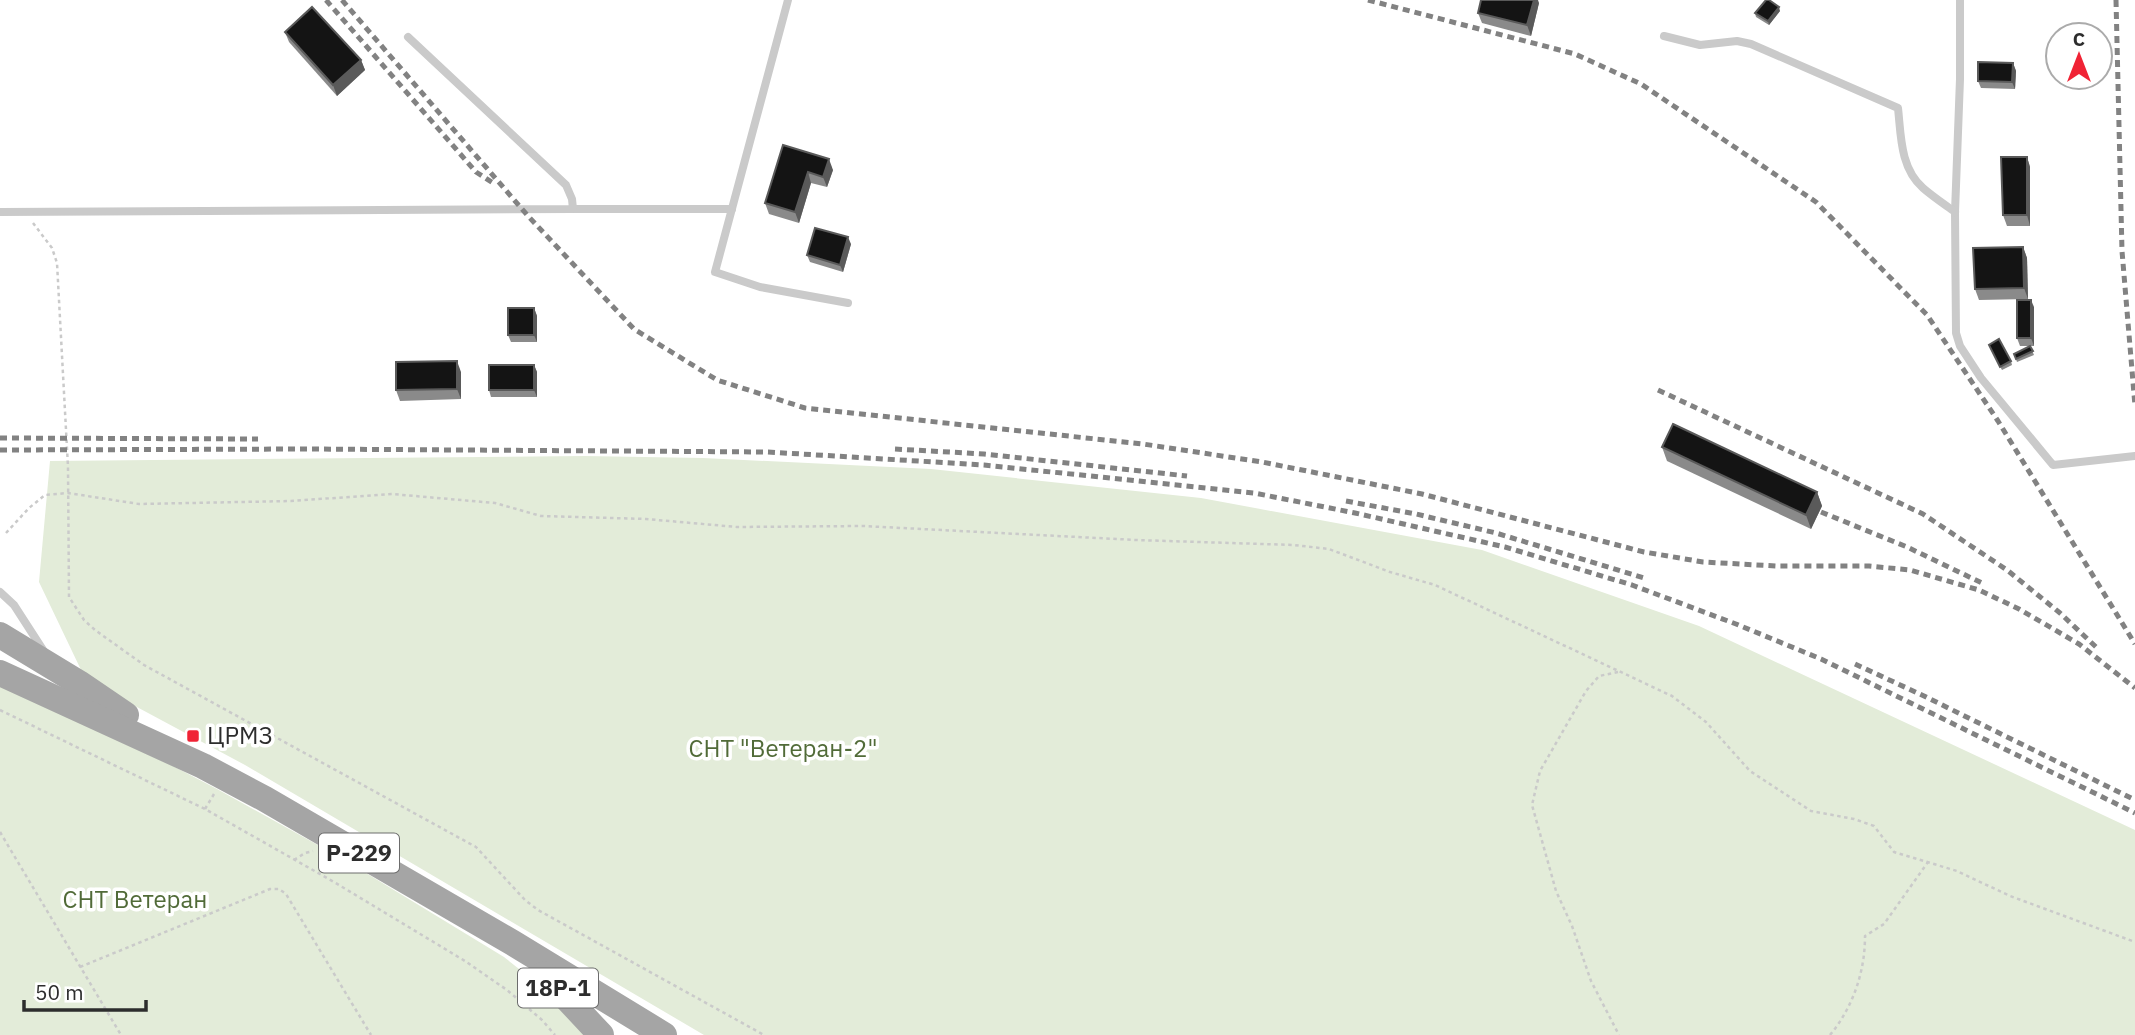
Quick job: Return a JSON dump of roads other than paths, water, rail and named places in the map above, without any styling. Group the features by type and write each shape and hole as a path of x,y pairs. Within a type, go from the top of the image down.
{"main road":[{"name":"Р-229","path":"0,635 54,667 203,766"},
{"name":"Р-229","path":"0,673 203,766 265,799 513,943 664,1035"},
{"name":"18Р-1","path":"513,943 571,1000 601,1035"}],"lane":[{"path":"788,0 715,272 760,287 848,303"},
{"path":"1960,0 1955,212 1956,333 1960,346 1981,379 2053,465 2135,456"},
{"path":"1664,36 1700,44 1737,41 1751,44 1898,108 1903,150 1909,171 1921,186 1955,212"},
{"path":"408,37 566,185 573,209"},
{"path":"0,212 732,209"},
{"path":"0,592 14,605 54,667"}],"railway":[{"path":"326,0 476,172 493,183"},
{"path":"342,0 528,216 634,329 717,380 805,408 1143,444 1262,462 1422,494 1644,552 1703,562 1776,566 1869,566 1910,570 1979,590 2019,609 2079,644 2135,688"},
{"path":"1368,0 1575,54 1641,84 1816,202 1927,315 1998,421 2135,644"},
{"path":"2116,0 2122,251 2135,406"},
{"path":"1658,390 1923,514 2007,570 2060,613 2096,647"},
{"path":"0,438 258,439"},
{"path":"895,449 984,454 1187,476"},
{"path":"0,450 768,452 984,465 1254,493 1505,547 1632,585 1821,659 2135,813"},
{"path":"1346,501 1496,533 1644,578"},
{"path":"1821,512 1907,547 1984,584"},
{"path":"1855,664 2135,800"}],"place":[{"name":"ЦРМЗ","path":"193,736"}],"park label":[{"name":"СНТ \"Ветеран-2\"","path":"783,749"},
{"name":"СНТ Ветеран","path":"135,900"}]}
